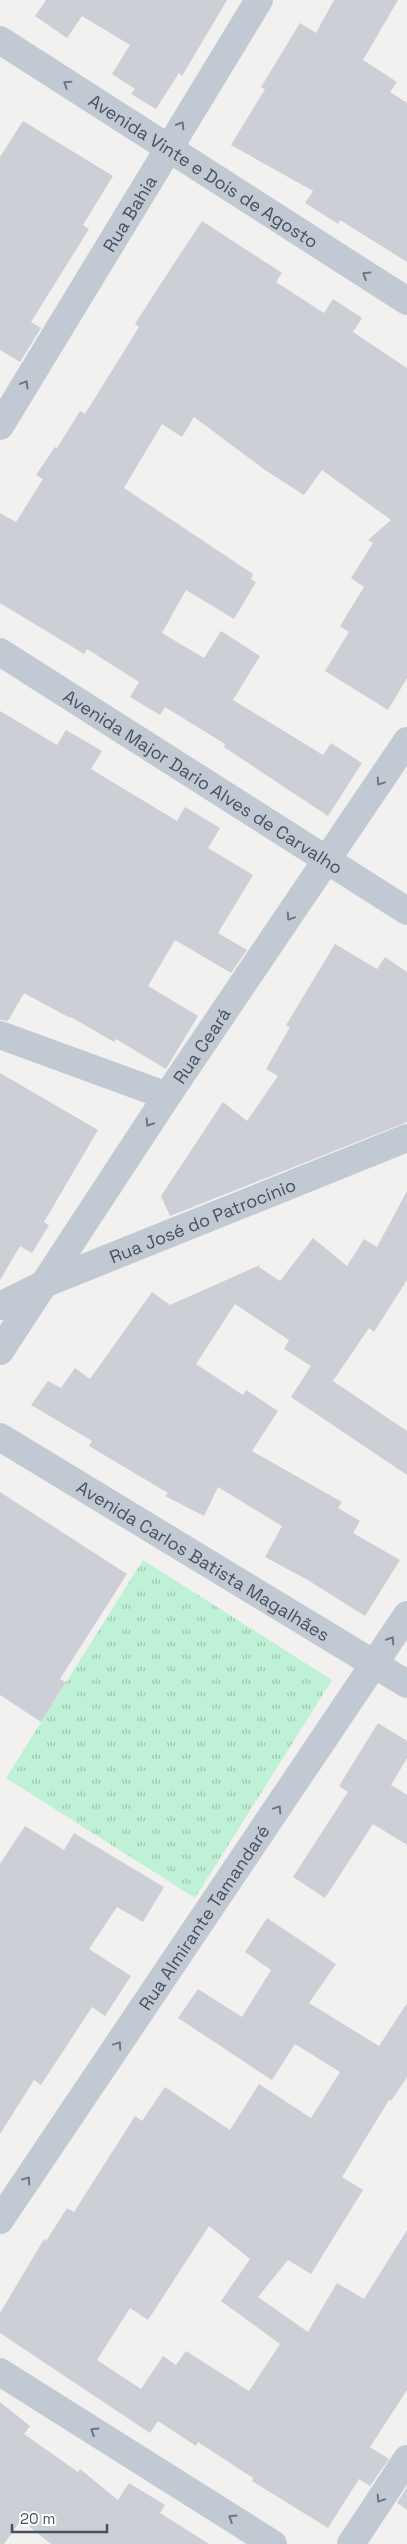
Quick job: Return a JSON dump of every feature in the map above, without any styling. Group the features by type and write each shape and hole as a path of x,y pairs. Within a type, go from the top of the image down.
{"street":[{"name":"Rua Bahia","path":"0,426 166,149 259,0"},
{"name":"Avenida Vinte e Dois de Agosto","path":"0,40 166,149 407,302"},
{"name":"Avenida Major Dario Alves de Carvalho","path":"0,652 407,911"},
{"name":"Rua Ceará","path":"0,1351 167,1096 407,741"},
{"path":"0,1036 167,1096"},
{"name":"Rua José do Patrocínio","path":"0,1306 44,1284 407,1138"},
{"name":"Avenida Carlos Batista Magalhães","path":"0,1437 407,1684"},
{"name":"Rua Almirante Tamandaré","path":"0,2220 376,1664 407,1615"},
{"path":"0,2372 273,2544"},
{"path":"351,2544 407,2459"}],"green space":[{"path":"143,1560 332,1680 195,1898 6,1778"}],"building":[{"path":"46,0 227,0 182,76 179,73 156,109 131,94 135,89 112,74 130,45 82,16 67,38 35,16"},
{"path":"334,0 398,0 363,60 397,82 390,92 407,103 407,262 340,220 338,224 305,203 313,191 231,145 265,89 261,87 300,23 316,33"},
{"path":"23,121 113,176 83,225 89,229 31,322 41,328 20,362 0,350 0,157"},
{"path":"202,221 282,273 276,282 324,313 333,299 362,318 353,332 407,368 407,678 388,710 325,671 349,632 340,626 364,587 351,578 373,543 368,540 391,520 322,470 304,495 265,470 194,417 182,437 162,424 124,488 253,574 251,579 256,582 234,619 186,590 162,633 204,658 221,631 260,656 233,700 323,755 331,743 362,763 328,816 224,747 225,744 165,707 160,715 130,697 139,682 87,649 84,654 0,603 0,513 16,522 43,479 36,475 55,447 57,448 80,411 85,414 139,327 135,324"},
{"path":"0,711 57,745 66,730 102,751 91,769 177,821 185,807 220,828 208,848 253,875 218,933 247,950 231,973 175,940 148,986 198,1016 166,1069 116,1039 114,1042 24,993 8,1021 0,1020"},
{"path":"335,944 377,969 385,957 407,972 407,1122 170,1216 161,1196 223,1102 247,1121 278,1076 266,1069 290,1027 286,1025"},
{"path":"0,1073 98,1130 44,1222 49,1225 32,1253 20,1246 0,1280"},
{"path":"407,1191 407,1280 374,1332 369,1328 333,1381 407,1431 407,1475 291,1397 311,1366 284,1349 289,1340 235,1304 196,1364 243,1395 246,1390 278,1411 252,1451 342,1502 338,1508 360,1521 353,1533 400,1560 365,1616 306,1579 265,1557 282,1526 218,1487 204,1516 165,1496 168,1493 89,1446 92,1441 31,1405 48,1381 61,1388 75,1368 90,1379 152,1292 170,1305 260,1265 259,1267 280,1281 313,1238 347,1266 364,1239 377,1247"},
{"path":"0,1492 127,1574 60,1679 66,1682 41,1722 0,1695"},
{"path":"378,1723 407,1741 407,1758 391,1785 407,1795 407,1845 373,1824 325,1898 293,1877 348,1792 339,1786"},
{"path":"25,1826 64,1850 74,1833 164,1887 143,1922 117,1907 89,1949 131,1976 105,2016 92,2007 41,2085 34,2080 0,2134 0,1864"},
{"path":"267,1918 336,1964 309,2003 379,2046 407,2003 407,2077 391,2101 389,2100 342,2177 363,2190 311,2274 288,2260 258,2297 308,2332 337,2283 364,2299 407,2230 407,2390 370,2447 389,2459 370,2486 359,2479 328,2528 252,2481 253,2478 198,2442 196,2446 158,2421 150,2433 0,2333 0,2313 44,2239 46,2241 67,2208 74,2212 135,2116 142,2121 165,2087 230,2130 259,2084 311,2118 340,2072 295,2044 272,2080 178,2018 198,1989 242,2017 271,1970 245,1952","holes":["209,2226 250,2259 221,2301 280,2344 249,2391 186,2351 176,2365 163,2356 141,2389 97,2360 130,2308 148,2320"]},
{"path":"0,2402 30,2426 24,2434 78,2472 80,2469 118,2500 129,2483 165,2505 160,2513 209,2544 51,2544 21,2520 4,2544 0,2544"},
{"path":"407,2487 407,2510 397,2503"}]}
